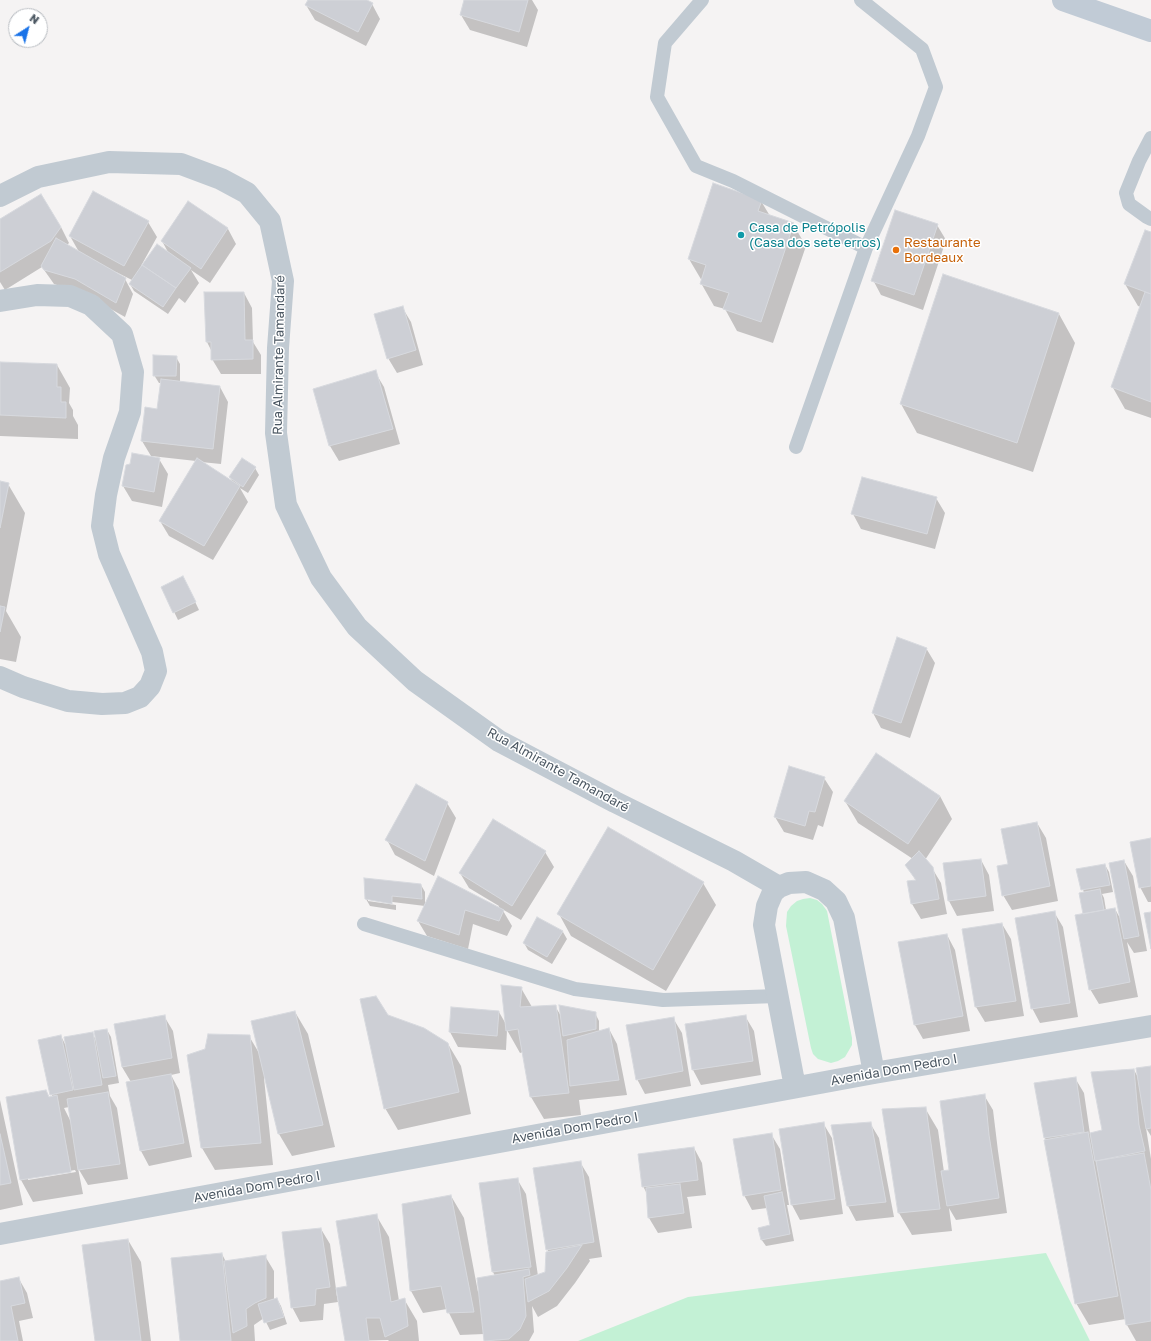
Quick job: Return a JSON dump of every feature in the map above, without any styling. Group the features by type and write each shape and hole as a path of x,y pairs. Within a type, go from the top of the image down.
{"main road":[{"path":"1063,0 1151,31"}],"street":[{"name":"Rua Almirante Tamandaré","path":"0,196 38,178 110,162 181,164 221,179 247,193 270,221 283,281 278,348 276,433 286,505 321,578 357,627 415,680 499,741 615,802 734,861 779,887"},
{"path":"0,301 38,294 70,296 92,306 122,334 134,372 130,412 114,458 106,495 102,526 109,554 152,652 156,671 150,686 140,697 124,703 102,704 68,701 23,687 0,677"},
{"path":"795,1087 764,925 767,906 773,892 779,887 789,883 806,882 824,890 836,901 844,918 874,1073"},
{"name":"Avenida Dom Pedro I","path":"0,1234 795,1087 1151,1026"}],"lane":[{"path":"702,0 665,43 657,97 696,166 733,181 866,248"},
{"path":"796,447 866,248 918,136 936,87 922,49 861,0"},
{"path":"1151,138 1139,161 1126,193 1129,204 1151,219"},
{"path":"364,924 575,989 663,1000 778,996"}],"green space":[{"path":"810,898 817,900 827,911 852,1038 852,1045 845,1057 831,1063 818,1059 813,1054 811,1048 786,926 787,912 791,906 797,901"},
{"path":"1046,1253 1090,1341 578,1341 688,1297"}],"building":[{"path":"308,0 367,0 373,3 358,32 305,5"},
{"path":"464,0 528,0 519,32 460,15"},
{"path":"713,183 762,200 758,211 794,223 761,322 723,309 729,293 700,284 706,265 688,259"},
{"path":"93,191 149,221 124,266 69,236"},
{"path":"41,194 61,227 51,241 0,272 0,219"},
{"path":"188,201 228,228 201,269 161,241"},
{"path":"895,210 938,224 914,295 871,281"},
{"path":"1145,230 1151,232 1151,294 1124,284"},
{"path":"56,238 126,278 116,303 75,279 44,270 41,266"},
{"path":"157,244 191,268 176,288 142,265"},
{"path":"142,265 176,288 163,307 129,284"},
{"path":"943,274 1059,313 1017,443 900,404"},
{"path":"204,292 244,292 245,340 253,340 253,359 211,360 211,342 206,342"},
{"path":"1145,292 1151,294 1151,402 1111,387"},
{"path":"403,306 416,350 387,359 374,314"},
{"path":"153,355 177,356 176,376 153,376"},
{"path":"0,362 57,364 57,387 61,387 61,402 66,402 66,418 0,415"},
{"path":"376,370 393,429 329,446 313,389"},
{"path":"161,379 220,386 213,449 141,441 145,407 157,409"},
{"path":"132,453 160,458 154,492 122,486 126,465 130,464"},
{"path":"197,458 240,486 204,546 159,521"},
{"path":"242,458 256,467 243,487 229,477"},
{"path":"862,477 937,497 927,534 851,514"},
{"path":"0,481 9,483 0,528"},
{"path":"183,576 196,602 173,613 161,587"},
{"path":"0,606 5,607 0,632"},
{"path":"897,637 927,648 901,723 872,713"},
{"path":"876,753 940,796 908,844 844,801"},
{"path":"789,766 825,777 815,812 809,811 805,826 774,817"},
{"path":"416,784 448,802 425,861 385,840"},
{"path":"493,819 546,851 512,906 459,873"},
{"path":"1037,822 1050,886 1002,896 997,866 1008,864 1001,829"},
{"path":"608,827 704,882 653,970 557,914"},
{"path":"1151,838 1151,886 1139,888 1130,842"},
{"path":"919,851 933,867 939,899 911,904 907,881 916,880 905,865"},
{"path":"981,859 986,896 948,901 943,863"},
{"path":"1124,860 1139,936 1124,939 1109,863"},
{"path":"1105,864 1110,885 1081,890 1076,869"},
{"path":"438,876 504,910 499,921 465,910 459,935 417,921"},
{"path":"364,878 421,884 422,899 392,896 392,904 365,899"},
{"path":"1100,889 1104,910 1083,914 1079,893"},
{"path":"1115,908 1130,982 1089,990 1075,915"},
{"path":"1055,911 1070,1003 1031,1009 1015,918"},
{"path":"1151,912 1151,949 1144,913"},
{"path":"537,917 563,931 547,957 523,943"},
{"path":"1002,923 1016,1001 975,1007 962,929"},
{"path":"947,934 963,1016 914,1025 898,942"},
{"path":"501,985 522,987 520,1007 556,1005 569,1093 530,1097 518,1029 506,1031"},
{"path":"376,996 388,1015 424,1028 448,1043 459,1092 384,1109 360,999"},
{"path":"559,1005 596,1012 596,1029 563,1036"},
{"path":"451,1007 499,1011 497,1036 449,1032"},
{"path":"295,1011 323,1125 278,1134 251,1021"},
{"path":"165,1015 172,1058 122,1067 114,1024"},
{"path":"746,1015 753,1061 692,1070 685,1024"},
{"path":"674,1017 683,1071 636,1080 626,1025"},
{"path":"609,1028 619,1080 570,1086 567,1040"},
{"path":"107,1029 116,1076 103,1078 94,1031"},
{"path":"93,1032 102,1085 74,1090 64,1037"},
{"path":"208,1034 250,1035 261,1143 201,1148 187,1055 205,1049"},
{"path":"61,1035 73,1090 50,1095 38,1040"},
{"path":"1151,1066 1151,1128 1146,1129 1136,1068"},
{"path":"1134,1069 1139,1125 1145,1151 1095,1161 1090,1133 1102,1130 1091,1072"},
{"path":"171,1074 184,1143 140,1151 126,1082"},
{"path":"1076,1077 1084,1132 1044,1138 1034,1083"},
{"path":"46,1090 49,1097 57,1095 71,1172 20,1180 6,1097"},
{"path":"108,1092 120,1164 78,1170 67,1099"},
{"path":"985,1094 989,1135 999,1198 947,1206 941,1171 949,1170 940,1101"},
{"path":"926,1107 940,1209 898,1213 882,1109"},
{"path":"824,1122 835,1199 791,1205 779,1129"},
{"path":"871,1122 886,1202 847,1206 831,1125"},
{"path":"1088,1132 1118,1296 1075,1304 1044,1140"},
{"path":"772,1133 781,1190 743,1196 733,1139"},
{"path":"0,1134 11,1183 0,1185"},
{"path":"694,1147 698,1180 642,1187 638,1154"},
{"path":"1144,1153 1151,1190 1151,1321 1126,1325 1096,1161"},
{"path":"581,1161 594,1242 546,1250 533,1168"},
{"path":"518,1178 531,1267 492,1272 479,1183"},
{"path":"680,1184 684,1213 648,1218 646,1188"},
{"path":"782,1192 790,1234 761,1240 758,1228 770,1225 764,1196"},
{"path":"451,1195 474,1312 447,1313 441,1286 410,1291 402,1204"},
{"path":"377,1214 391,1302 405,1298 408,1326 385,1337 380,1318 366,1318 369,1341 345,1341 336,1288 347,1286 336,1221"},
{"path":"321,1228 330,1287 316,1289 315,1305 291,1308 282,1232"},
{"path":"128,1239 141,1341 95,1341 82,1245"},
{"path":"582,1245 567,1268 549,1291 528,1302 525,1279 545,1272 546,1252"},
{"path":"222,1253 231,1341 180,1341 171,1258"},
{"path":"266,1255 266,1298 246,1309 247,1326 233,1333 224,1261"},
{"path":"529,1269 530,1275 523,1277 526,1316 520,1329 509,1339 484,1341 477,1278"},
{"path":"19,1277 25,1303 11,1306 18,1341 0,1341 0,1281"},
{"path":"277,1298 284,1317 264,1323 258,1304"}],"place":[{"name":"Casa de Petrópolis (Casa dos sete erros)","path":"741,235"},
{"name":"Restaurante Bordeaux","path":"896,250"}]}
